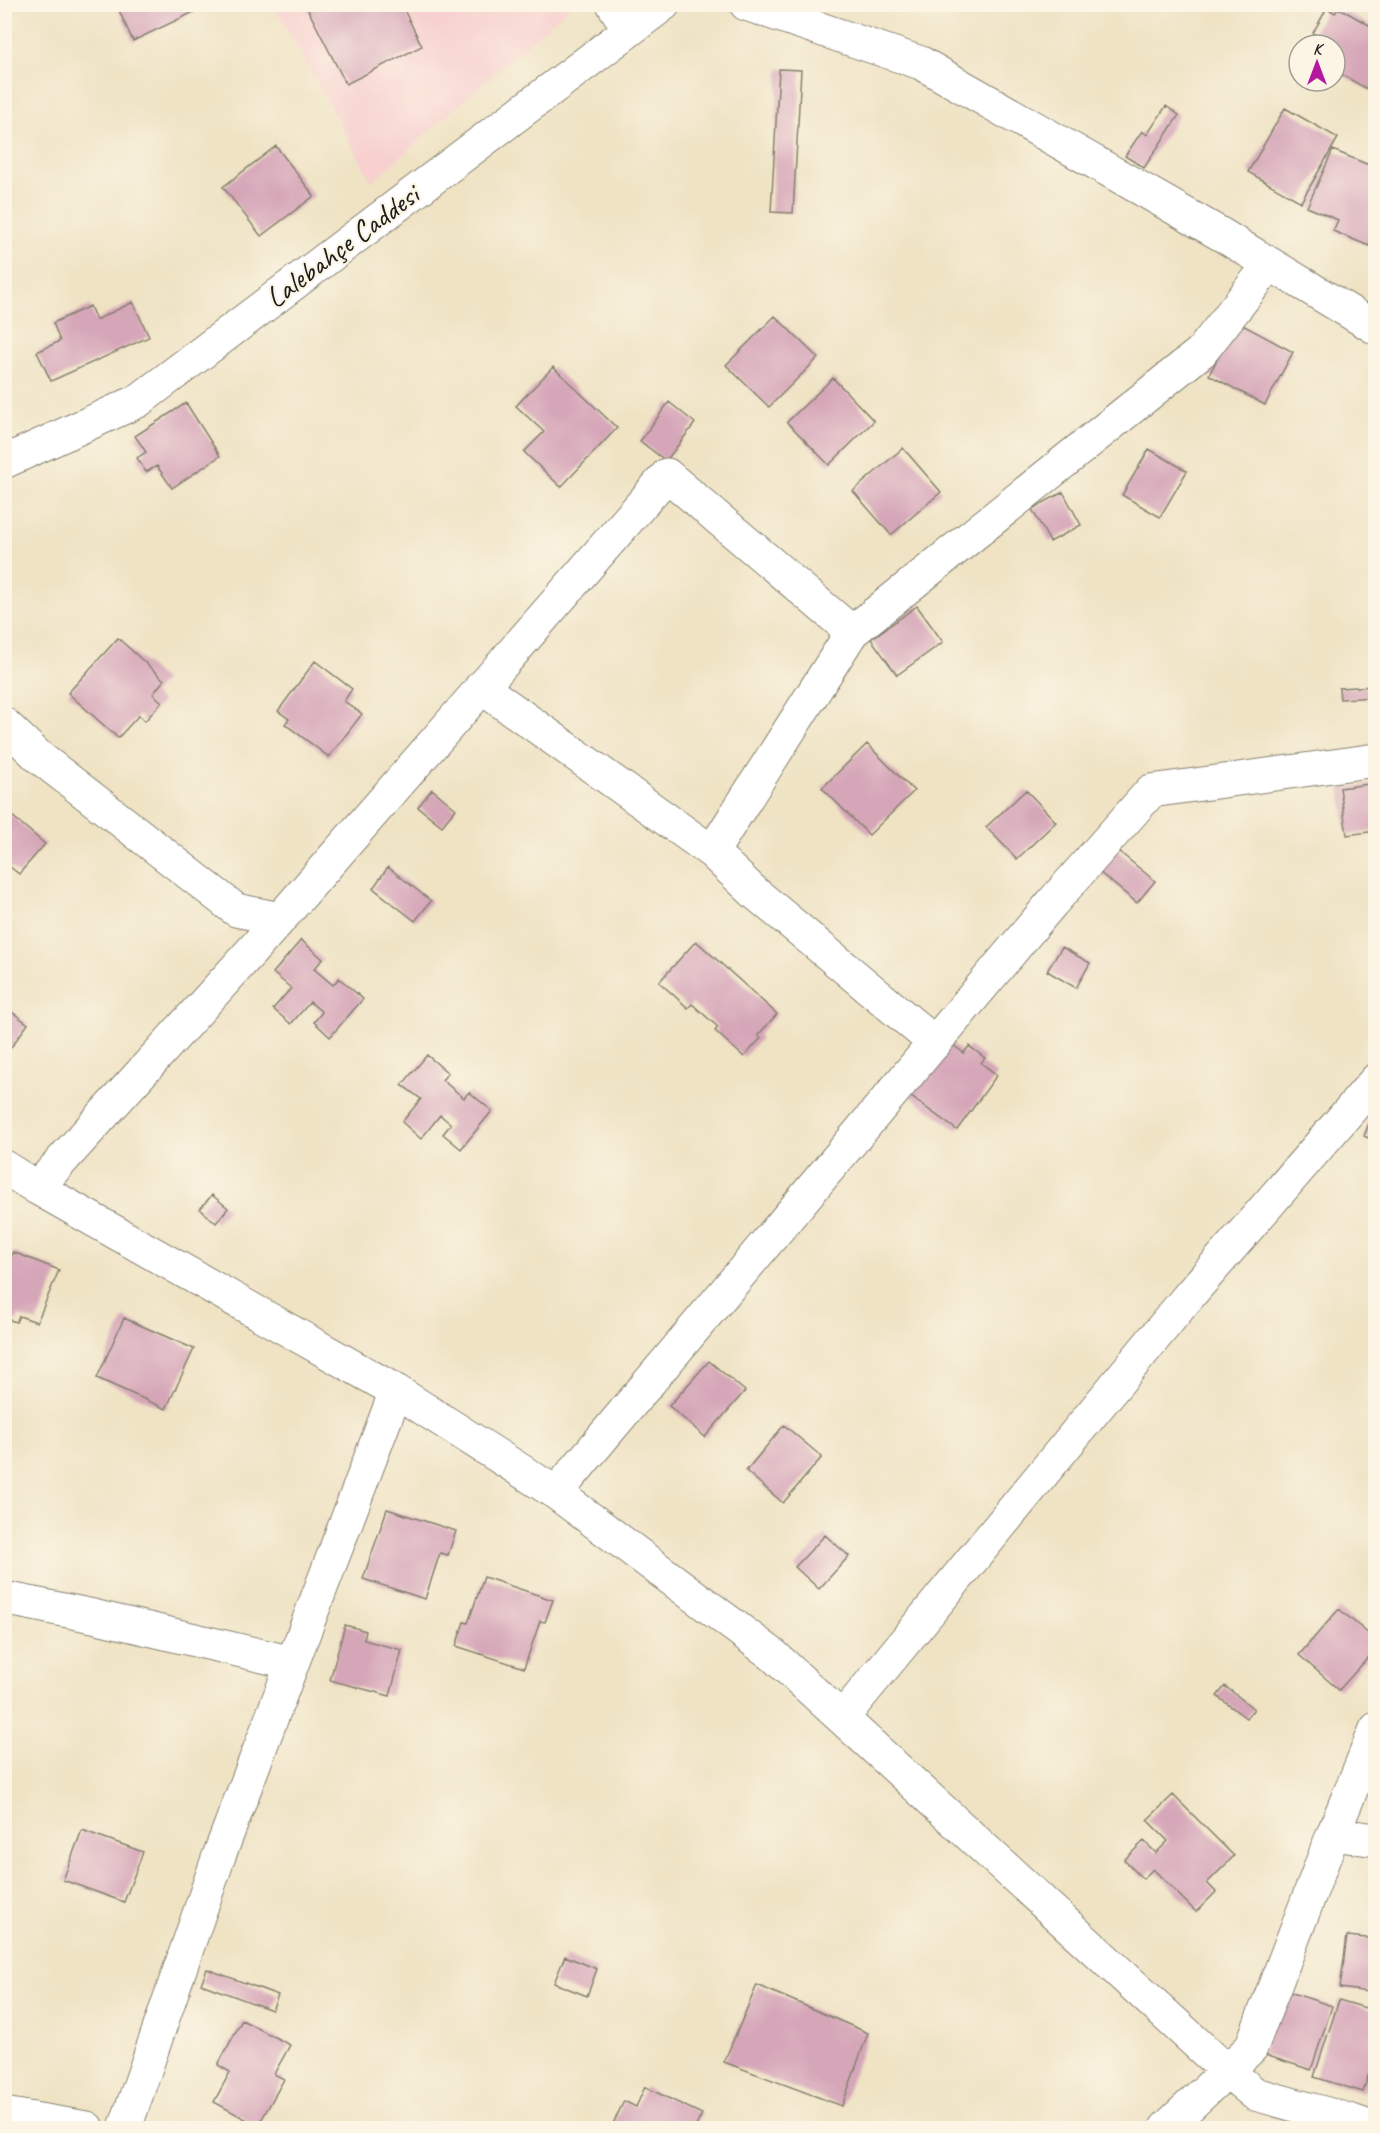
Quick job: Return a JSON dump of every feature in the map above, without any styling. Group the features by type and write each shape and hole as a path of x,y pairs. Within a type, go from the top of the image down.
{"street":[{"name":"Lalebahçe Caddesi","path":"4,462 138,401 621,17 664,4"},
{"path":"746,4 921,63 1222,235 1376,328"},
{"path":"712,852 852,632 1202,352 1270,264"},
{"path":"37,1188 280,919 667,475 852,632"},
{"path":"481,687 712,852 754,892 935,1042"},
{"path":"4,724 39,757 236,909 280,919"},
{"path":"556,1493 1052,903 1151,791 1376,760"},
{"path":"842,1718 1187,1298 1376,1080"},
{"path":"4,1167 396,1392 556,1493 772,1654 1227,2071 1255,2094 1372,2128"},
{"path":"126,2128 219,1857 396,1392"},
{"path":"4,1598 93,1616 293,1663"},
{"path":"1166,2128 1251,2048 1376,1729"},
{"path":"1333,1834 1376,1840"},
{"path":"4,2114 87,2128"}],"shaded area":[{"path":"274,5 572,5 372,182"}],"building":[{"path":"116,4 193,4 196,11 133,41"},
{"path":"305,4 401,4 422,46 346,84"},
{"path":"1327,8 1335,13 1339,8 1376,29 1376,94 1347,78 1347,33 1313,33"},
{"path":"779,69 801,70 793,213 771,212"},
{"path":"1166,106 1179,115 1144,168 1125,156 1142,131 1147,135"},
{"path":"1285,108 1338,138 1301,202 1248,172"},
{"path":"276,146 314,196 261,236 223,187"},
{"path":"1333,150 1376,168 1376,232 1369,246 1333,231 1338,220 1307,207"},
{"path":"133,302 149,337 51,381 37,352 60,341 53,323 90,306 96,320"},
{"path":"775,316 818,358 769,407 726,365"},
{"path":"1237,322 1293,352 1265,405 1209,375"},
{"path":"553,367 617,428 561,487 524,452 544,432 516,406"},
{"path":"833,378 874,421 829,465 787,422"},
{"path":"669,402 695,423 666,461 640,441"},
{"path":"186,403 220,456 172,488 157,466 146,472 137,458 146,452 135,436"},
{"path":"903,448 941,492 891,535 853,491"},
{"path":"1149,449 1187,471 1160,517 1122,495"},
{"path":"1063,492 1081,525 1050,542 1032,509"},
{"path":"917,606 943,642 897,675 871,639"},
{"path":"118,638 164,680 153,694 162,702 145,721 139,715 118,738 68,693"},
{"path":"315,661 352,689 344,701 362,714 329,757 285,724 289,719 278,711"},
{"path":"1376,686 1376,697 1340,699 1339,688"},
{"path":"867,744 914,791 869,835 822,788"},
{"path":"1376,783 1376,831 1347,835 1340,788"},
{"path":"432,789 456,809 442,826 418,807"},
{"path":"1026,790 1056,822 1017,859 986,827"},
{"path":"4,809 45,844 19,874 10,867 4,874"},
{"path":"1111,845 1155,881 1137,903 1093,867"},
{"path":"388,867 431,901 415,921 373,888"},
{"path":"301,940 323,959 314,969 333,985 339,978 363,999 330,1037 314,1022 322,1012 310,1002 291,1024 273,1009 291,988 273,973"},
{"path":"696,941 777,1014 758,1035 761,1038 744,1057 715,1031 718,1027 692,1004 688,1008 659,982"},
{"path":"1062,947 1090,963 1076,988 1047,971"},
{"path":"4,1006 28,1024 4,1057"},
{"path":"942,1037 964,1053 969,1046 985,1058 981,1063 997,1075 957,1130 903,1091"},
{"path":"427,1055 448,1073 442,1080 464,1098 469,1092 492,1111 461,1149 443,1134 451,1124 440,1115 421,1139 402,1122 421,1099 402,1085"},
{"path":"1376,1108 1376,1141 1364,1136"},
{"path":"212,1195 228,1208 216,1223 200,1209"},
{"path":"13,1252 59,1270 37,1322 19,1316 16,1322 4,1318 4,1273"},
{"path":"124,1318 194,1349 166,1409 97,1378"},
{"path":"709,1361 745,1391 705,1437 669,1406"},
{"path":"784,1425 822,1457 783,1503 746,1471"},
{"path":"387,1509 456,1531 448,1555 440,1553 425,1599 363,1579"},
{"path":"825,1535 849,1556 819,1589 795,1567"},
{"path":"484,1577 553,1600 545,1622 540,1621 524,1668 456,1646 464,1622 468,1623"},
{"path":"1339,1609 1376,1640 1376,1649 1339,1690 1299,1655"},
{"path":"345,1625 366,1631 364,1640 402,1650 390,1696 330,1680"},
{"path":"1225,1686 1254,1709 1246,1718 1217,1696"},
{"path":"1173,1795 1234,1856 1207,1883 1216,1892 1196,1912 1153,1869 1143,1879 1124,1860 1144,1841 1156,1853 1168,1841 1147,1820"},
{"path":"82,1830 143,1852 124,1902 63,1880"},
{"path":"1347,1936 1376,1939 1376,1993 1340,1988"},
{"path":"565,1956 597,1969 587,1996 554,1983"},
{"path":"207,1969 278,1995 272,2010 201,1984"},
{"path":"757,1985 868,2033 842,2106 724,2062"},
{"path":"1283,1990 1332,2006 1311,2070 1262,2054"},
{"path":"1339,2000 1376,2011 1376,2051 1363,2092 1314,2077"},
{"path":"242,2020 290,2045 274,2074 284,2079 258,2126 214,2102 230,2072 218,2065"},
{"path":"645,2087 702,2114 695,2128 611,2128 624,2101 636,2107"}]}
